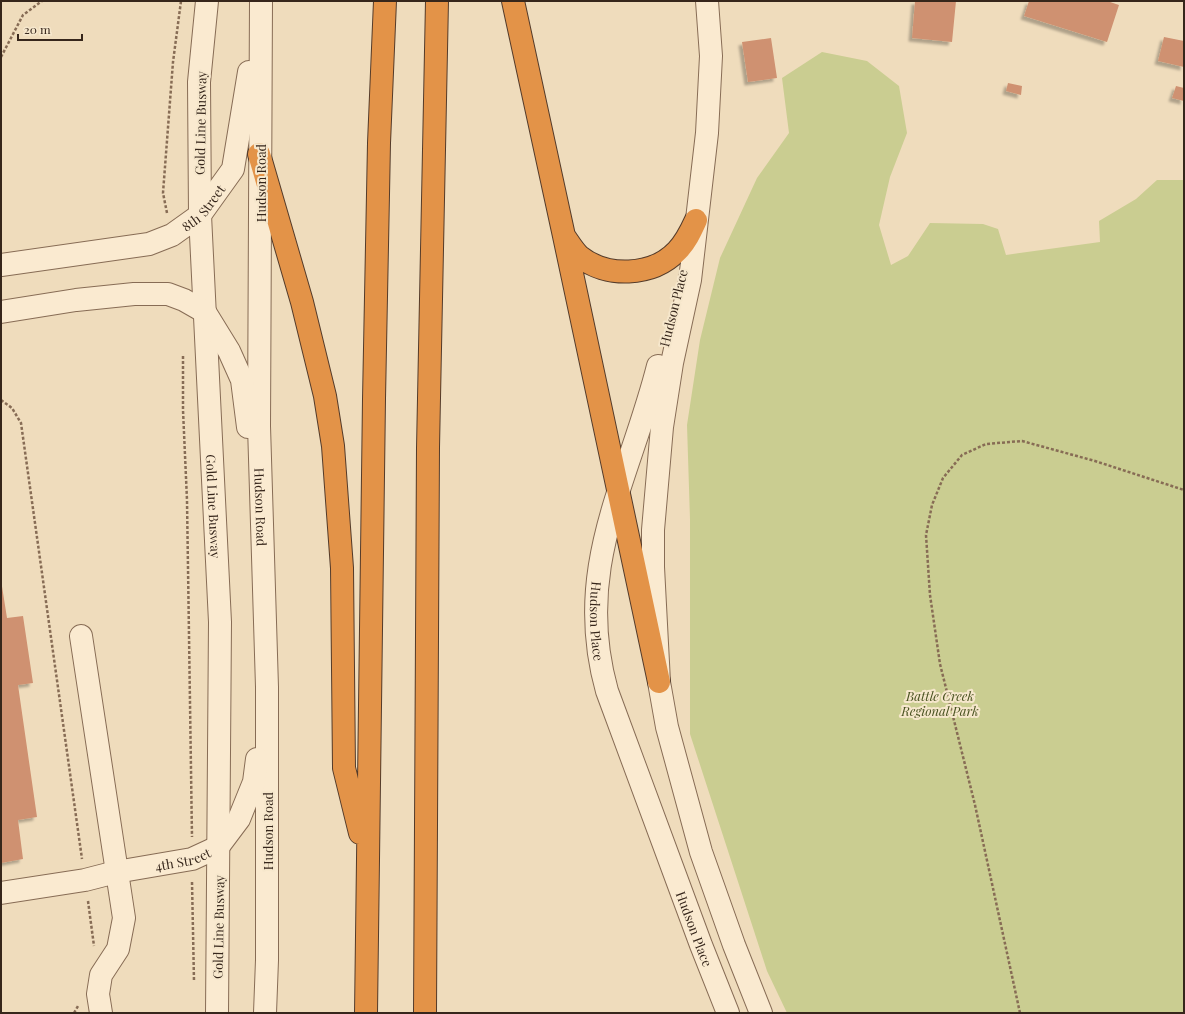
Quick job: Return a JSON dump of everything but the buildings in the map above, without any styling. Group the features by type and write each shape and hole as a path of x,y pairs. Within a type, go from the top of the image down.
{"highway":[{"path":"366,1013 367,863 379,151 385,1"},
{"path":"424,1013 428,456 437,1"},
{"path":"513,1 659,682"},
{"path":"259,154 304,309 325,396 333,446 342,568 344,768 367,863"},
{"path":"564,236 578,255 604,269 623,272 642,271 660,264 676,253 686,241 696,220"}],"street":[{"name":"Gold Line Busway","path":"207,1 199,82 200,215 220,622 217,1013"},
{"name":"Hudson Place","path":"707,1 711,56 707,134 690,280 672,363 656,484 653,567 659,682 676,762 702,852 732,939 761,1013"},
{"name":"8th Street","path":"1,265 149,244 172,234 200,215 233,169 261,2"},
{"name":"Hudson Road","path":"261,2 259,154 259,426 263,607 267,687 267,960 265,1013"},
{"name":"Hudson Place","path":"696,220 648,407 618,488 600,559 595,616 600,661 615,712 701,945 728,1013"},
{"path":"1,262 26,262"},
{"path":"1,312 106,296 153,293 168,294 179,298 204,312 229,351 242,380 245,412 261,487"},
{"path":"81,636 124,918 118,949 101,974 98,994 101,1013"},
{"name":"4th Street","path":"1,894 85,880 116,872 192,859 218,847 239,819 254,782 267,687"}],"path":[{"path":"1,57 23,15 42,1"},
{"path":"172,234 163,193 173,62 181,1"},
{"path":"183,355 183,410 187,500 194,982"},
{"path":"1,400 12,408 21,423 94,949"},
{"path":"1020,1013 975,805 940,664 930,595 926,535 932,505 943,478 962,455 986,444 1022,441 1096,461 1184,490"},
{"path":"74,1013 80,1002"}],"green space":[{"name":"Battle Creek Regional Park","path":"822,52 867,61 899,86 907,133 890,177 879,225 891,265 908,256 930,223 983,224 998,229 1006,255 1100,242 1099,221 1136,199 1157,180 1184,180 1184,1013 787,1013 767,971 690,734 690,519 687,425 700,340 720,258 757,178 789,133 782,78"}]}
